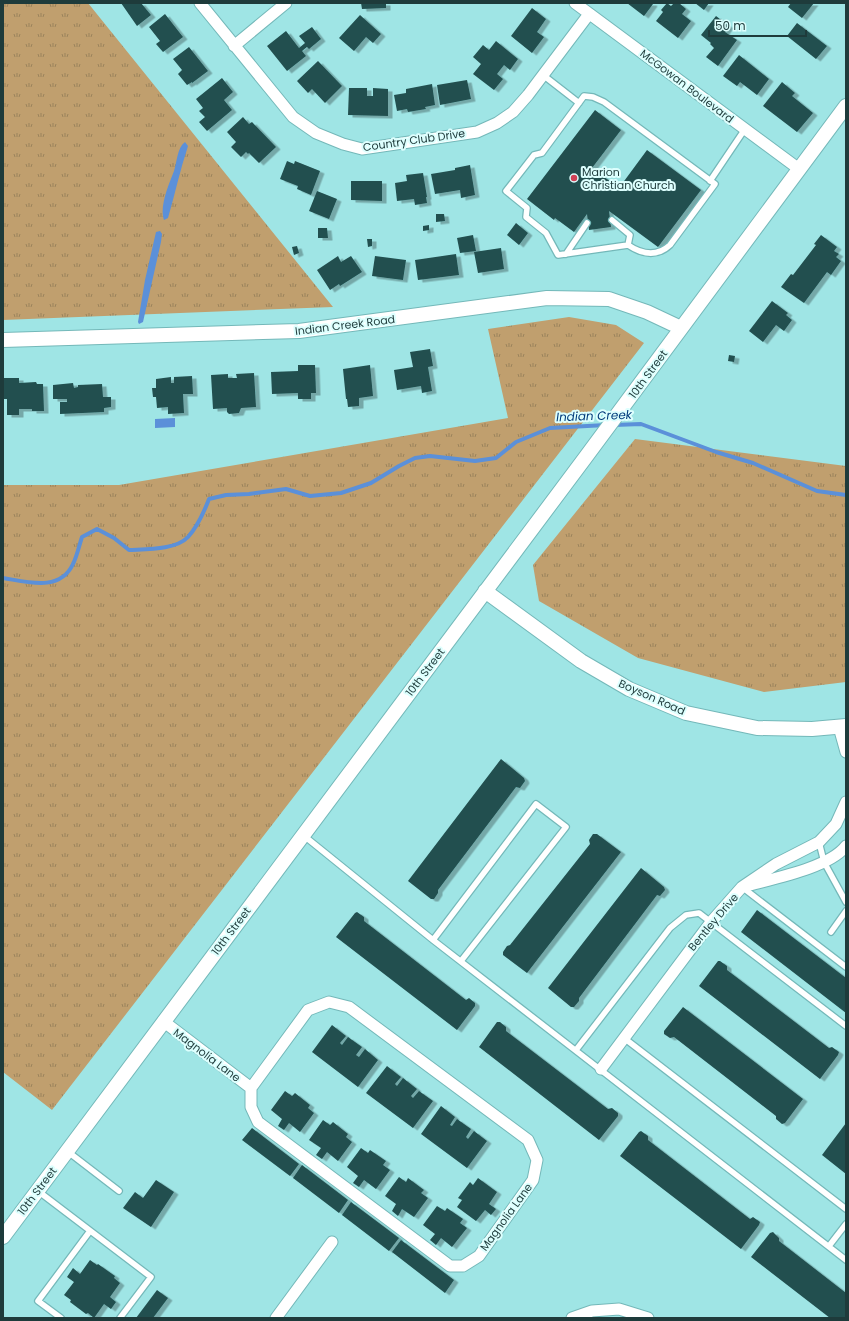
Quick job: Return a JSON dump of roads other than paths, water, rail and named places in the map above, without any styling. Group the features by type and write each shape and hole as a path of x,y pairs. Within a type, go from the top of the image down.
{"street":[{"name":"Country Club Drive","path":"200,3 293,117 316,133 343,144 362,149 477,132 497,123 513,112 589,14"},
{"path":"234,46 286,3"},
{"name":"McGowan Boulevard","path":"576,3 799,169"},
{"name":"10th Street","path":"3,1237 846,106"},
{"name":"Indian Creek Road","path":"3,340 299,331 547,298 609,299 647,312 681,328"},
{"name":"Boyson Road","path":"485,591 582,661 629,689 686,713 757,728 812,729 842,726"},
{"path":"842,726 846,752"},
{"name":"Bentley Drive","path":"601,1069 711,922 742,887 776,864 819,842 836,824 846,802"},
{"path":"742,887 798,872 824,862 841,853 846,846"},
{"name":"Magnolia Lane","path":"328,1002 350,1007 528,1140 537,1160 533,1180 479,1256 463,1266 450,1266 258,1122 251,1107 251,1088 308,1010 328,1002"},
{"name":"Magnolia Lane","path":"163,1021 251,1088"},
{"path":"276,1318 332,1242"},
{"path":"572,1318 592,1311 619,1309 648,1318"}],"lane":[{"path":"543,75 579,103"},
{"path":"584,96 593,97 604,102 715,184 670,245 664,250 646,254 637,251 628,245 558,255 546,233 526,218 527,208 506,191 534,155 542,153 579,103 584,96"},
{"path":"710,181 745,129"},
{"path":"612,220 630,235 628,245"},
{"path":"566,254 587,223"},
{"path":"433,940 536,804 566,827 461,961"},
{"path":"303,835 433,940 846,1260"},
{"path":"819,842 824,862 846,902"},
{"path":"742,887 846,967"},
{"path":"831,932 846,911"},
{"path":"576,1050 670,928 686,915 699,913 846,1026"},
{"path":"624,1038 846,1209"},
{"path":"67,1151 119,1191"},
{"path":"37,1190 151,1277 120,1318"},
{"path":"829,1246 846,1224"},
{"path":"61,1318 38,1301 90,1231"}],"water":[{"path":"185,142 188,146 168,218 164,220 163,209 165,196 180,148"},
{"path":"160,231 162,234 161,242 143,322 139,324 138,322 145,280 156,232"},
{"path":"175,418 175,427 155,428 155,419"}],"waterway":[{"name":"Indian Creek","path":"614,425 641,424 716,452 753,463 817,491 846,495"},
{"name":"Indian Creek","path":"3,578 33,583 52,582 60,579 67,573 73,564 82,537 97,529 114,538 129,550 169,547 183,541 192,533 209,499 226,495 249,494 286,489 310,496 341,493 371,483 415,458 430,456 475,461 496,458 516,442 550,428 606,425"}],"place":[{"name":"Marion Christian Church","path":"574,178"}]}
